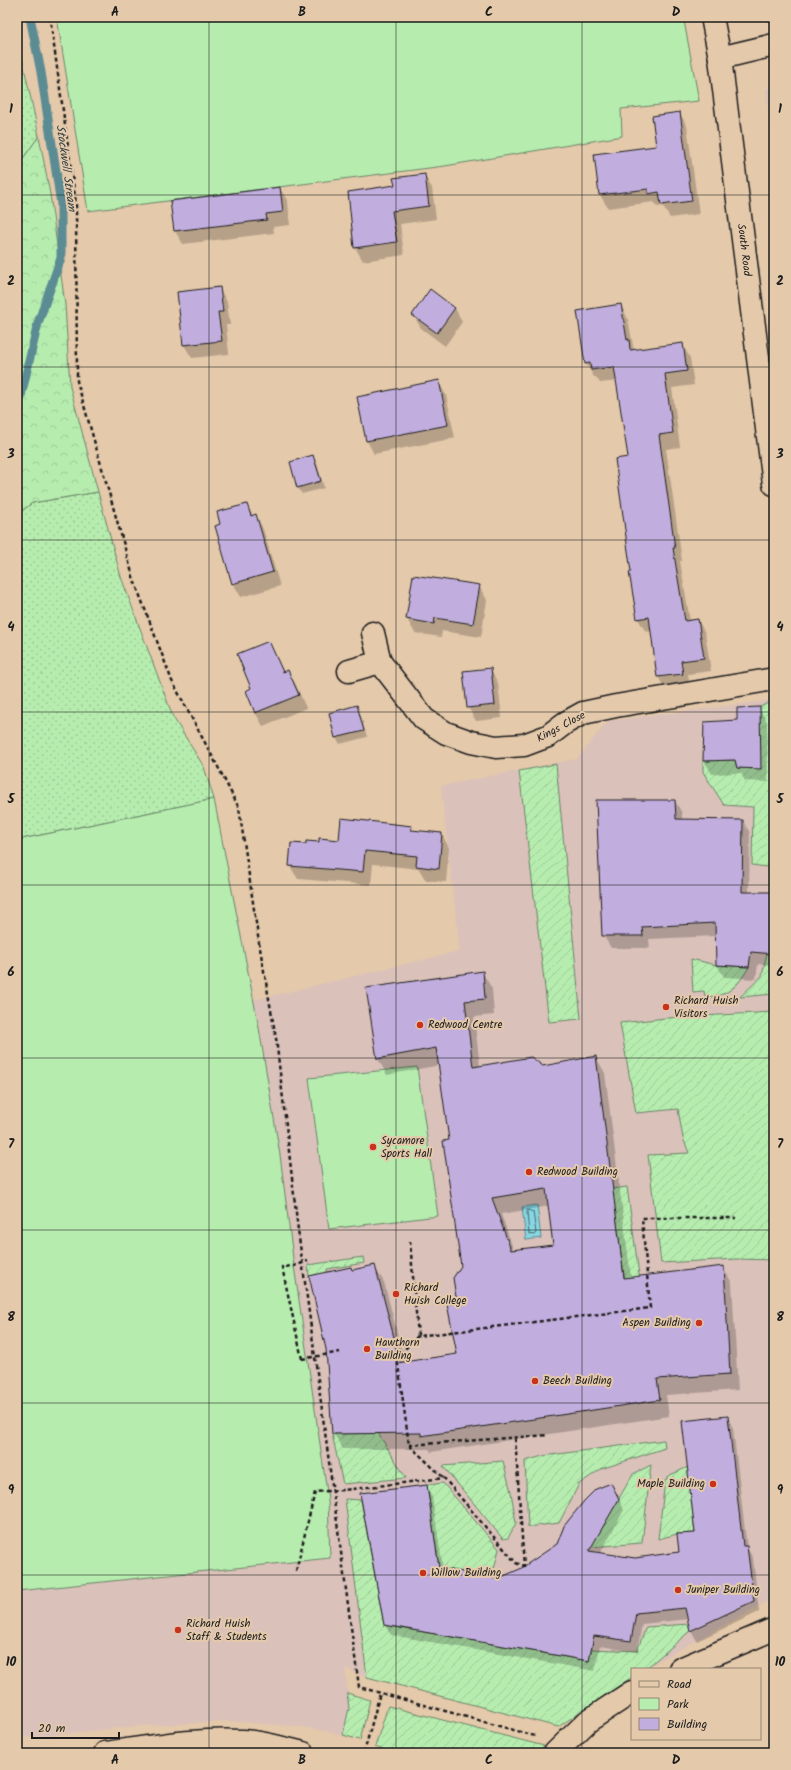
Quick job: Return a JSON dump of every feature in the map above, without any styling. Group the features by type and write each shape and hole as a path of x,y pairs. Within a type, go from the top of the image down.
{"street":[{"name":"South Road","path":"712,17 720,58 774,484"},
{"path":"720,58 774,45"},
{"name":"Kings Close","path":"373,633 380,662 424,719 446,733 471,742 496,747 524,745 548,736 565,723 583,713 774,679"},
{"path":"349,671 380,662"},
{"path":"682,1668 774,1629"},
{"path":"560,1748 588,1721 631,1693"},
{"path":"105,1753 207,1741 243,1747 276,1746 303,1753"}],"path":[{"path":"50,17 76,204 76,381 134,580 169,674 239,808 259,943 276,1038 286,1133 359,1687 560,1748"},
{"path":"515,1437 524,1566 516,1563 444,1478 409,1445 397,1357 418,1336 650,1308 642,1218 736,1218"},
{"path":"410,1241 418,1336"},
{"path":"308,1261 294,1266 282,1267 302,1358 340,1352"},
{"path":"409,1445 548,1434"},
{"path":"296,1571 314,1492 444,1478"},
{"path":"364,1753 380,1693"}],"shaded area":[{"path":"774,82 774,154 766,90"},
{"name":"Richard Huish College","path":"774,700 774,1589 768,1601 646,1668 631,1668 631,1678 558,1727 367,1677 345,1668 349,1708 343,1735 304,1727 230,1721 140,1726 17,1738 17,840 214,799 255,1000 460,951 441,786 577,759 608,721"}],"green space":[{"path":"57,17 682,17 699,101 621,109 622,136 445,166 88,211"},
{"path":"17,35 39,136 17,167"},
{"path":"39,136 50,194 65,305 70,387 98,492 32,503 17,515 17,167"},
{"path":"98,492 121,577 173,717 204,767 214,799 17,840 17,515 32,503"},
{"path":"774,700 774,868 752,865 753,807 724,805 703,772 703,761 735,760 737,768 746,768 760,707"},
{"path":"556,764 581,1019 549,1022 519,771"},
{"path":"214,799 259,1028 280,1155 294,1266 328,1499 330,1558 17,1591 17,840"},
{"path":"767,953 774,954 774,994 740,997 762,976"},
{"path":"691,959 716,965 749,967 732,989 720,995 705,997 704,991 693,992"},
{"path":"773,1012 774,1195 771,1222 774,1227 774,1260 737,1259 661,1263 648,1155 689,1153 683,1138 678,1109 636,1113 620,1023 666,1018"},
{"name":"Sycamore Sports Hall","path":"417,1067 438,1216 329,1229 309,1078"},
{"path":"627,1187 640,1282 625,1282 612,1189"},
{"path":"363,1257 364,1263 327,1269 327,1273 309,1276 308,1265"},
{"path":"378,1433 406,1478 343,1484 332,1434"},
{"path":"664,1440 665,1448 601,1469 579,1484 559,1523 528,1527 525,1461 543,1456"},
{"path":"503,1461 511,1492 516,1523 508,1538 503,1539 443,1466"},
{"path":"651,1465 642,1543 591,1547 633,1474"},
{"path":"688,1467 695,1533 677,1534 658,1539 665,1481 670,1475"},
{"path":"443,1483 499,1549 492,1577 439,1568 427,1485"},
{"path":"345,1499 361,1500 384,1625 589,1661 591,1649 637,1651 646,1627 689,1624 690,1631 650,1665 646,1668 631,1668 631,1678 558,1727 367,1677"},
{"path":"347,1693 370,1700 360,1740 343,1735 349,1708"},
{"path":"388,1706 544,1746 539,1753 393,1753 375,1747"}],"water":[{"path":"537,1205 541,1238 526,1240 522,1207"}],"building":[{"path":"680,112 692,201 661,205 659,192 648,194 648,189 599,195 594,154 656,146 652,116"},
{"path":"425,174 429,206 392,211 397,242 354,248 348,192 395,185 393,178"},
{"path":"280,187 283,212 266,214 267,220 174,231 170,201"},
{"path":"220,287 223,312 218,312 222,341 183,345 177,292"},
{"path":"430,289 455,308 437,333 412,315"},
{"path":"621,304 630,350 683,343 687,371 665,374 673,433 659,435 675,548 673,548 685,621 698,619 704,658 681,661 683,674 657,677 649,617 637,619 629,572 631,572 615,459 628,457 614,367 591,370 590,363 585,364 577,311"},
{"path":"439,380 448,425 366,441 357,397"},
{"path":"313,455 321,481 297,488 290,462"},
{"path":"247,504 251,516 256,514 273,572 232,584 215,526 220,524 217,512"},
{"path":"413,575 480,585 473,624 435,618 434,624 406,619"},
{"path":"269,641 283,672 288,670 299,695 255,713 246,691 251,688 237,654"},
{"path":"491,668 495,705 467,708 463,671"},
{"path":"357,705 364,731 335,738 329,713"},
{"path":"760,707 761,769 737,768 735,760 703,761 704,722 737,720 737,708"},
{"path":"596,800 675,800 676,819 743,820 742,892 774,892 774,954 751,952 749,967 716,965 715,923 642,927 643,936 602,936"},
{"path":"341,818 412,826 411,830 442,833 439,869 416,866 417,856 365,851 363,872 289,866 291,843 306,844 306,841 319,842 319,838 339,840"},
{"path":"483,971 485,999 465,1001 473,1067 531,1057 543,1066 596,1056 624,1278 724,1266 730,1374 657,1379 660,1400 421,1436 421,1433 332,1434 326,1349 309,1276 351,1267 352,1270 375,1265 396,1345 397,1363 457,1354 447,1304 457,1303 453,1278 461,1266 443,1141 449,1140 436,1048 377,1059 366,988","holes":["546,1189 553,1245 511,1250 492,1198"]},
{"path":"728,1416 743,1546 747,1546 754,1601 690,1631 685,1608 636,1613 631,1641 594,1636 589,1661 384,1625 360,1493 427,1485 439,1568 499,1578 520,1569 557,1544 564,1526 584,1501 596,1489 611,1483 619,1499 589,1551 635,1558 679,1552 677,1534 695,1533 682,1421"}],"waterway":[{"name":"Stockwell Stream","path":"17,413 38,323 61,258 61,204 41,72 30,17"}],"place":[{"name":"Richard Huish Visitors","path":"666,1007"},
{"name":"Redwood Centre","path":"420,1025"},
{"name":"Sycamore Sports Hall","path":"373,1147"},
{"name":"Redwood Building","path":"529,1172"},
{"name":"Richard Huish College","path":"396,1294"},
{"name":"Aspen Building","path":"699,1323"},
{"name":"Hawthorn Building","path":"367,1349"},
{"name":"Beech Building","path":"535,1381"},
{"name":"Maple Building","path":"713,1484"},
{"name":"Willow Building","path":"423,1573"},
{"name":"Juniper Building","path":"678,1590"},
{"name":"Richard Huish Staff & Students","path":"178,1630"}]}
